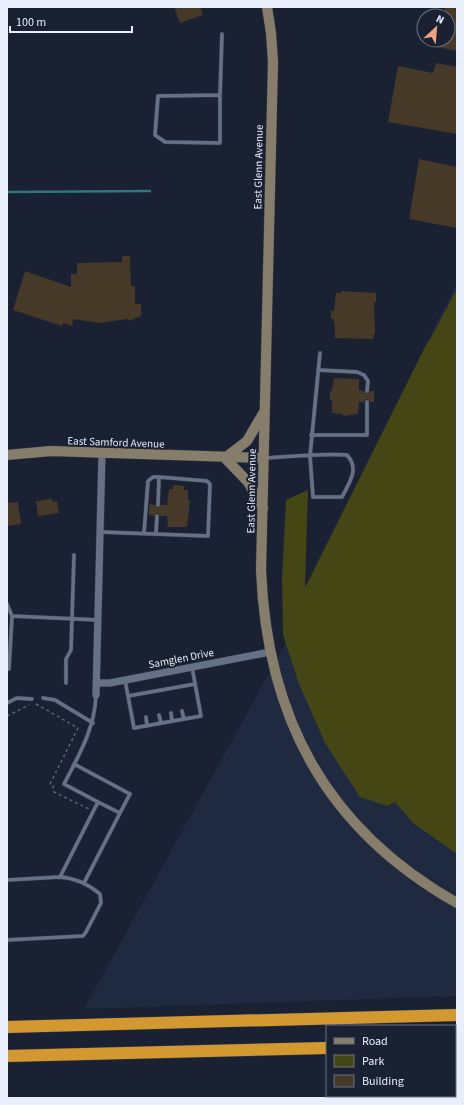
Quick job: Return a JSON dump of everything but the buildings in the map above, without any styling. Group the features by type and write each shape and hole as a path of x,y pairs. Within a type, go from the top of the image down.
{"highway":[{"path":"7,1027 457,1015"},
{"path":"7,1056 326,1048"}],"main road":[{"name":"East Glenn Avenue","path":"267,7 273,62 262,593 270,652 281,695 295,732 335,799 361,829 389,857 422,882 457,903"},
{"path":"263,509 248,482 225,458 246,441 266,410"},
{"name":"East Samford Avenue","path":"7,455 51,451 225,458 264,458"}],"street":[{"path":"96,695 102,453"},
{"name":"Samglen Drive","path":"96,683 125,680 270,652"}],"lane":[{"path":"220,96 158,96 155,135 165,142 220,143 222,34"},
{"path":"264,458 310,456 346,455 351,459 354,472 342,497 313,497 310,456 311,435 320,353"},
{"path":"318,370 357,372 364,375 368,381 367,391"},
{"path":"311,435 367,435 367,402"},
{"path":"101,532 208,536 210,484 207,481 202,480 159,477 153,477 148,480 144,533"},
{"path":"158,505 159,477"},
{"path":"156,533 157,516"},
{"path":"66,683 66,659 71,650 73,619 74,555"},
{"path":"7,604 12,616 9,669 7,668"},
{"path":"12,616 99,620"},
{"path":"125,680 134,728 201,716 192,667"},
{"path":"128,696 195,684"},
{"path":"178,687 179,692"},
{"path":"166,689 167,694"},
{"path":"155,691 156,696"},
{"path":"141,694 142,699"},
{"path":"96,695 96,711 90,732 64,784 120,813"},
{"path":"7,703 17,698 32,699"},
{"path":"43,698 55,700 93,723"},
{"path":"182,711 184,719"},
{"path":"171,713 172,721"},
{"path":"159,715 161,723"},
{"path":"146,718 147,726"},
{"path":"74,764 130,794 84,883"},
{"path":"60,877 98,802"},
{"path":"7,880 60,877 69,878 84,883 100,894 102,898 89,928 83,936 7,940"}],"path":[{"path":"7,716 34,704 39,704 78,728 50,784 53,786 54,792 93,811"}],"shaded area":[{"path":"457,282 457,996 84,1009 295,626 294,609"}],"green space":[{"path":"457,289 457,854 413,823 395,802 387,806 360,797 325,743 299,684 283,635 282,578 286,500 308,490 305,588 428,341 428,343"}],"waterway":[{"path":"7,192 150,191"}]}
